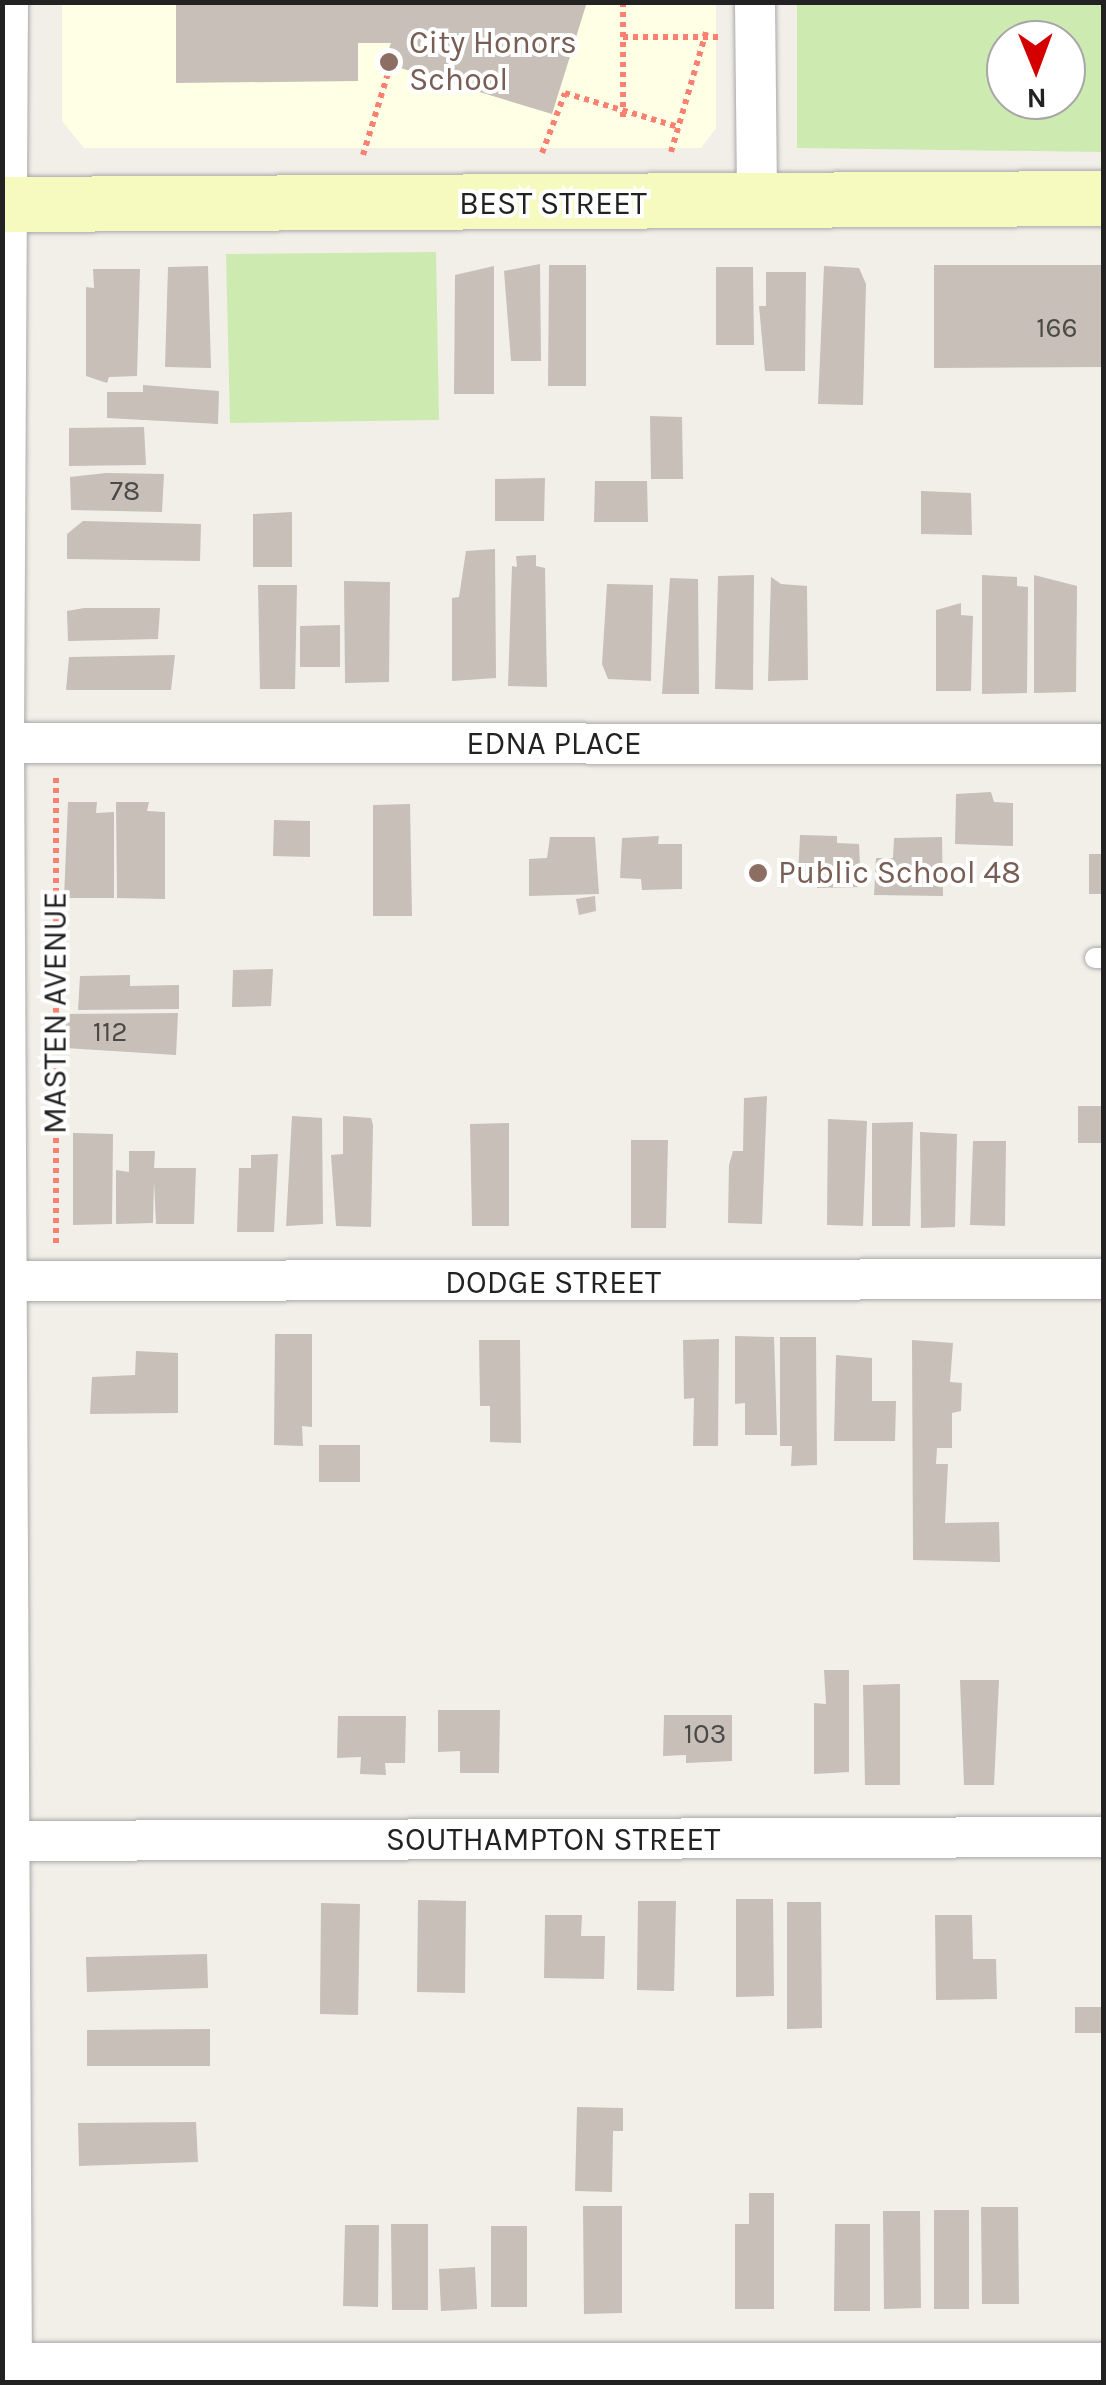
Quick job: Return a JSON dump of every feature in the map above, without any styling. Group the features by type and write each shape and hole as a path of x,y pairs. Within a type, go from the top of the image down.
{"street":[{"name":"MASTEN AVENUE","path":"8,2 4,743 9,2370"},
{"path":"755,2 757,204"},
{"name":"BEST STREET","path":"4,201 757,204 1104,198"},
{"name":"EDNA PLACE","path":"4,743 1104,744"},
{"name":"DODGE STREET","path":"6,1281 1104,1280"},
{"name":"SOUTHAMPTON STREET","path":"6,1841 1104,1838"},
{"path":"9,2370 1104,2363"}],"path":[{"path":"623,2 624,122"},
{"path":"623,38 706,34 724,37"},
{"path":"671,152 706,34"},
{"path":"363,155 389,70"},
{"path":"542,153 565,93 678,127"},
{"name":"MASTEN AVENUE","path":"56,783 56,1242"}],"shaded area":[{"name":"City Honors School","path":"62,3 716,3 716,128 701,148 84,148 62,121"}],"green space":[{"path":"797,3 1103,3 1103,152 797,148"},
{"path":"436,252 439,420 230,423 226,254"}],"building":[{"name":"City Honors School","path":"176,2 587,2 552,114 384,63 391,43 358,43 358,81 176,83"},
{"path":"540,264 541,361 511,361 504,271"},
{"path":"549,265 586,265 586,386 548,386"},
{"path":"934,265 1104,265 1104,367 934,368"},
{"path":"208,266 211,368 165,367 168,267"},
{"path":"494,266 494,394 454,394 455,275"},
{"path":"824,266 859,268 866,284 863,405 818,404"},
{"path":"716,267 753,267 754,345 716,345"},
{"path":"93,269 140,269 137,376 109,377 107,383 86,376 86,287 94,288"},
{"path":"766,272 806,272 805,371 765,371 759,306 766,306"},
{"path":"143,385 219,391 218,424 107,418 107,392 143,392"},
{"path":"650,416 682,417 683,479 651,479"},
{"path":"144,427 146,465 69,466 69,428"},
{"path":"164,474 162,512 71,510 70,477"},
{"path":"545,478 544,521 495,521 495,479"},
{"path":"595,481 647,481 648,522 594,522"},
{"path":"921,491 971,493 972,535 921,534"},
{"path":"292,512 292,567 253,567 253,514"},
{"path":"83,521 201,524 200,561 67,559 67,534"},
{"path":"495,549 496,678 452,681 452,598 459,597 466,551"},
{"path":"536,555 536,566 545,568 547,687 508,686 512,566 517,567 516,556"},
{"path":"754,575 753,690 715,689 718,576"},
{"path":"982,575 1017,577 1017,586 1028,587 1027,693 982,694"},
{"path":"1034,575 1077,586 1076,692 1034,693"},
{"path":"771,577 781,584 807,586 808,680 768,681"},
{"path":"670,578 698,579 699,694 662,694"},
{"path":"344,581 390,582 389,682 345,683"},
{"path":"607,584 653,585 651,681 608,679 602,664"},
{"path":"258,585 297,585 295,689 260,689"},
{"path":"961,603 961,615 973,616 971,691 936,691 936,610"},
{"path":"160,608 158,639 68,641 67,611"},
{"path":"340,625 340,667 300,667 300,626"},
{"path":"175,655 171,690 66,690 69,657"},
{"path":"991,792 994,802 1013,803 1013,846 955,844 956,794"},
{"path":"68,802 97,802 96,813 114,812 114,898 64,898"},
{"path":"116,802 149,802 147,811 165,812 165,899 117,898"},
{"path":"410,804 412,916 373,916 373,805"},
{"path":"274,820 310,821 310,857 273,856"},
{"path":"800,835 837,836 837,843 859,844 861,887 817,888 817,876 798,876"},
{"path":"659,836 658,844 682,844 682,889 642,890 641,879 620,878 622,838"},
{"path":"550,837 595,837 599,894 529,896 529,859 547,858"},
{"path":"942,837 943,896 874,895 876,858 893,858 894,838"},
{"path":"1089,854 1104,854 1104,894 1089,894"},
{"path":"595,896 596,911 579,915 576,899"},
{"path":"273,969 271,1006 232,1007 233,970"},
{"path":"130,975 130,986 179,985 179,1009 78,1010 80,976"},
{"path":"178,1013 176,1055 65,1048 66,1014"},
{"path":"767,1096 762,1224 728,1223 729,1165 733,1151 743,1151 744,1098"},
{"path":"1078,1106 1104,1106 1104,1143 1078,1143"},
{"path":"292,1116 322,1118 323,1224 286,1226"},
{"path":"343,1116 371,1118 373,1125 371,1227 336,1226 331,1155 343,1154"},
{"path":"828,1119 867,1121 863,1226 827,1225"},
{"path":"913,1122 910,1226 872,1226 872,1123"},
{"path":"509,1123 509,1226 472,1226 470,1124"},
{"path":"920,1132 957,1134 955,1227 921,1228"},
{"path":"73,1133 113,1134 112,1224 73,1225"},
{"path":"631,1140 668,1140 666,1228 631,1228"},
{"path":"973,1141 1006,1141 1005,1226 970,1225"},
{"path":"129,1151 155,1151 154,1168 196,1168 194,1224 156,1224 154,1181 153,1223 116,1224 116,1170 129,1172"},
{"path":"278,1154 274,1232 237,1232 239,1168 251,1168 251,1155"},
{"path":"275,1334 312,1334 312,1427 302,1426 303,1446 274,1445"},
{"path":"735,1336 774,1337 777,1435 745,1435 745,1403 735,1404"},
{"path":"780,1337 816,1337 817,1465 791,1466 792,1446 780,1446"},
{"path":"719,1339 718,1446 693,1446 694,1398 684,1399 683,1340"},
{"path":"479,1340 520,1340 521,1443 490,1442 490,1406 480,1406"},
{"path":"912,1340 953,1343 950,1382 962,1383 961,1411 952,1413 952,1448 937,1448 936,1464 948,1464 945,1523 999,1522 1000,1562 913,1560"},
{"path":"136,1351 178,1353 178,1413 90,1414 92,1377 135,1375"},
{"path":"836,1355 872,1358 872,1401 896,1401 895,1441 834,1441"},
{"path":"319,1445 360,1445 360,1482 319,1482"},
{"path":"824,1670 849,1670 849,1772 814,1774 814,1703 826,1704"},
{"path":"960,1680 999,1680 994,1785 964,1785"},
{"path":"900,1684 900,1785 865,1785 863,1685"},
{"path":"438,1710 500,1710 499,1773 460,1773 460,1751 438,1752"},
{"path":"664,1715 732,1715 732,1761 686,1763 686,1755 663,1756"},
{"path":"338,1716 406,1716 405,1763 385,1763 386,1775 360,1774 361,1757 337,1758"},
{"path":"736,1899 773,1899 774,1996 736,1997"},
{"path":"418,1900 466,1901 465,1993 417,1992"},
{"path":"638,1901 676,1901 674,1991 637,1990"},
{"path":"787,1902 821,1902 822,2028 787,2029"},
{"path":"321,1903 360,1904 358,2015 320,2014"},
{"path":"545,1915 582,1915 581,1936 605,1936 604,1979 544,1978"},
{"path":"935,1915 972,1915 973,1959 996,1959 997,1999 936,2000"},
{"path":"207,1954 208,1988 87,1992 86,1957"},
{"path":"1075,2007 1104,2007 1104,2033 1075,2033"},
{"path":"210,2029 210,2066 87,2066 87,2030"},
{"path":"577,2107 623,2108 623,2131 613,2131 612,2192 575,2191"},
{"path":"196,2122 198,2162 79,2166 78,2123"},
{"path":"749,2193 774,2193 774,2309 735,2309 735,2224 749,2224"},
{"path":"583,2206 622,2206 622,2313 584,2314"},
{"path":"981,2207 1018,2207 1019,2304 982,2304"},
{"path":"934,2210 969,2210 969,2309 934,2309"},
{"path":"883,2211 920,2211 921,2308 884,2309"},
{"path":"391,2224 428,2224 428,2310 392,2310"},
{"path":"835,2224 870,2224 870,2311 834,2311"},
{"path":"345,2225 379,2225 378,2307 343,2306"},
{"path":"491,2226 527,2226 527,2307 491,2307"},
{"path":"475,2267 477,2309 441,2311 439,2269"}],"place":[{"name":"City Honors School","path":"389,62"},
{"name":"Public School 48","path":"758,873"}]}
